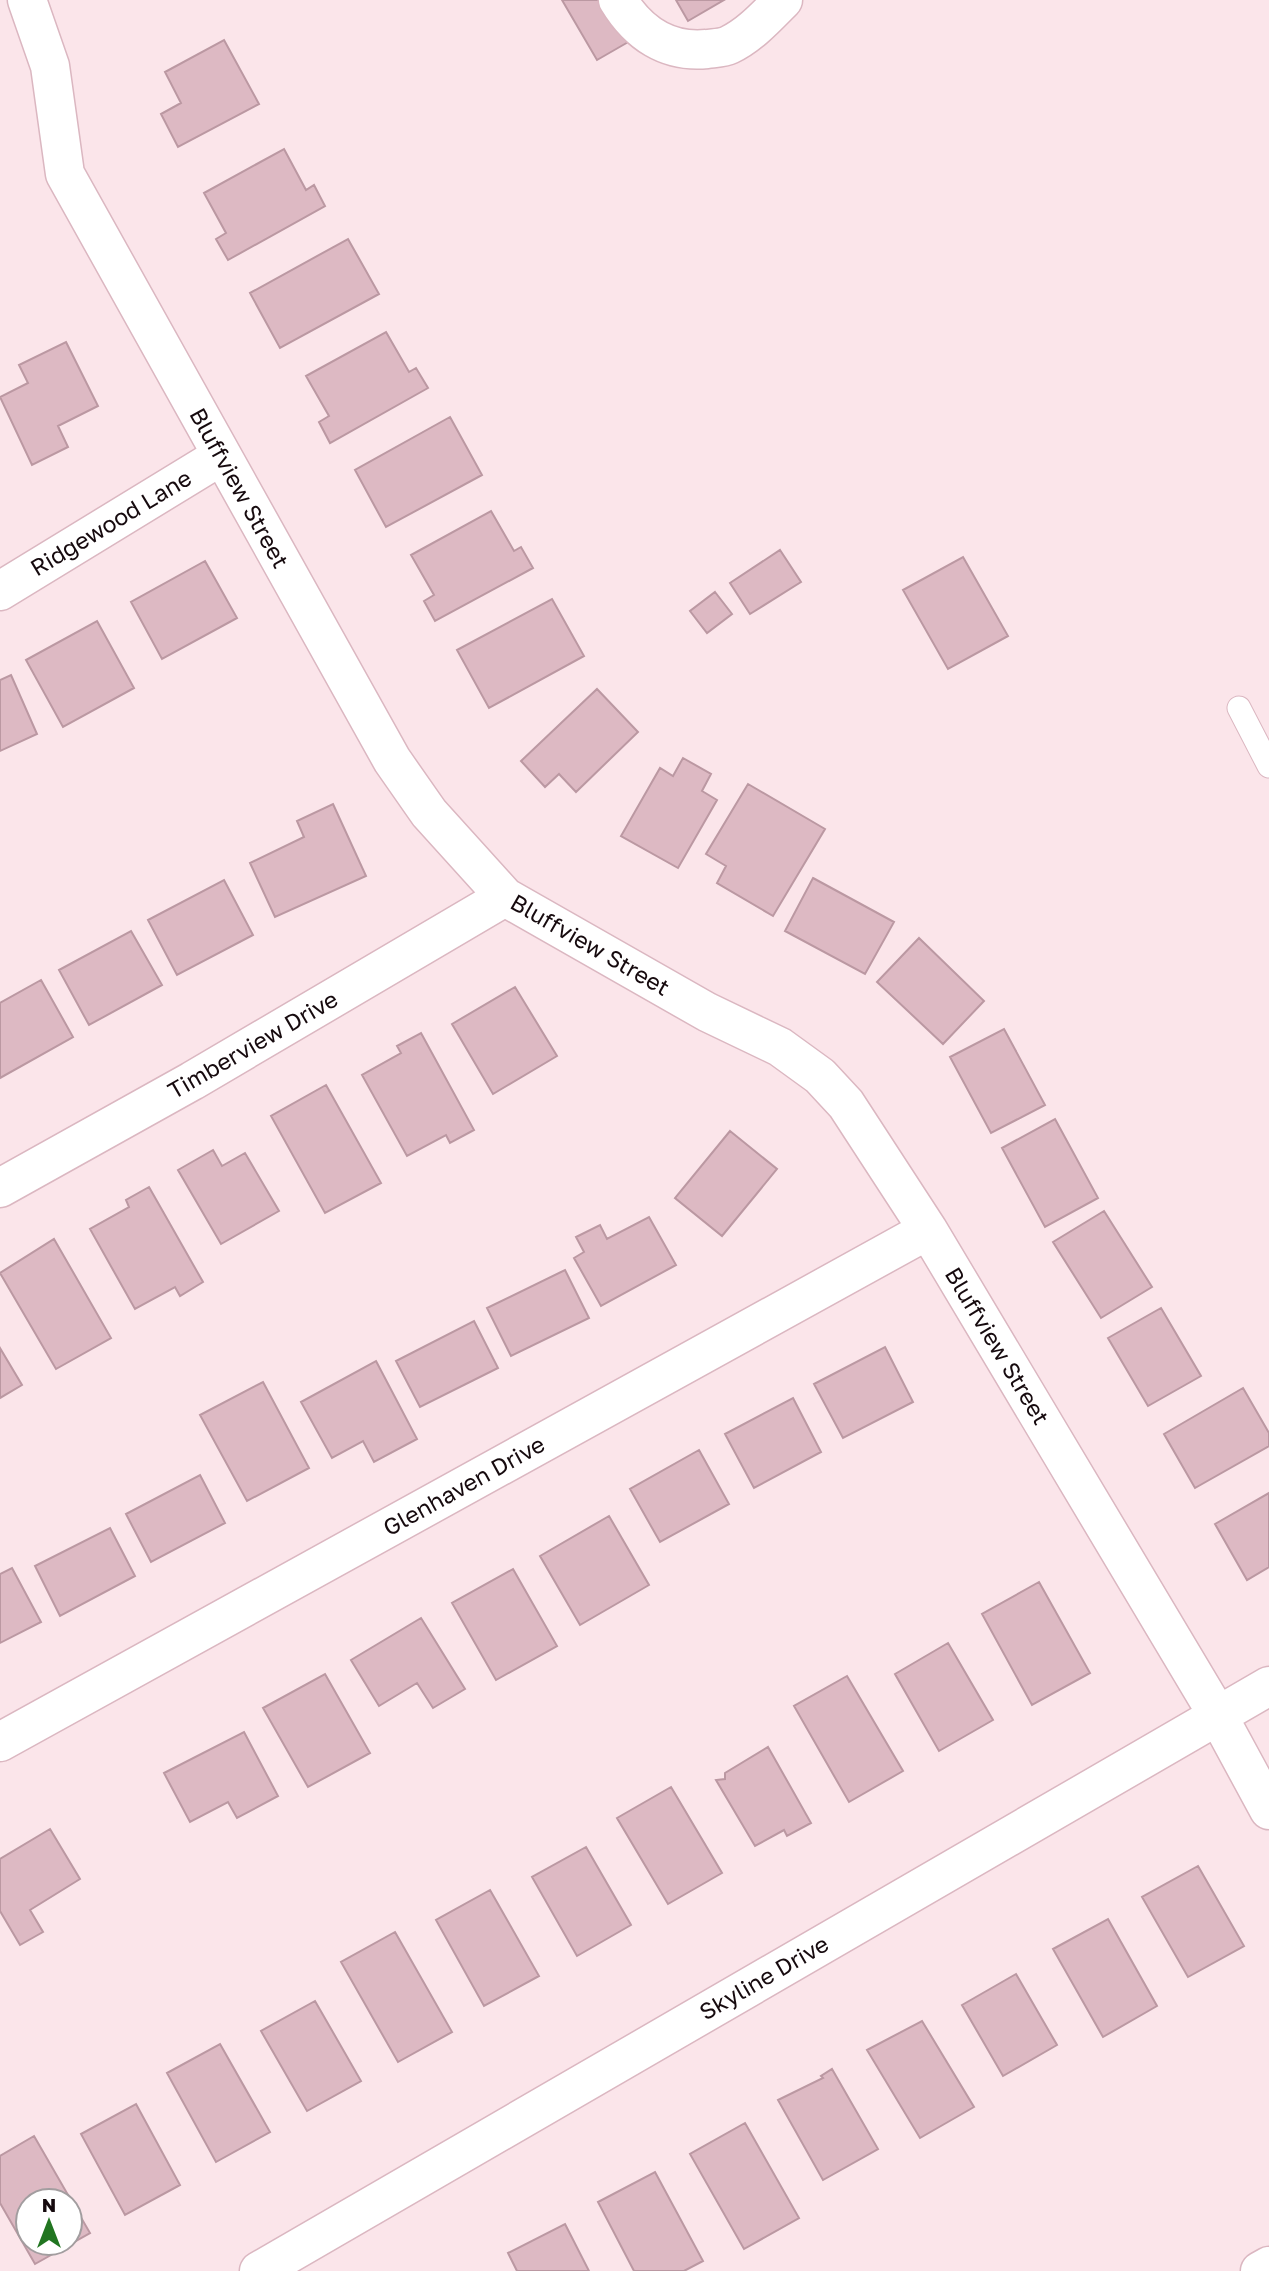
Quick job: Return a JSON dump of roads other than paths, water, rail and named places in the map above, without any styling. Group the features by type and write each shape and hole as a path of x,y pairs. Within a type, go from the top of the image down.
{"street":[{"name":"Bluffview Street","path":"27,0 50,66 65,174 392,760 429,813 505,897 707,1012 780,1047 820,1076 846,1104 928,1230 1217,1714 1269,1810"},
{"path":"618,0 630,20 660,43 693,50 727,46 757,26 783,0"},
{"name":"Ridgewood Lane","path":"0,591 221,456"},
{"name":"Timberview Drive","path":"0,1188 192,1081 505,897"},
{"name":"Glenhaven Drive","path":"0,1742 928,1230"},
{"name":"Skyline Drive","path":"259,2271 1269,1686"},
{"path":"1260,2271 1269,2266"}],"lane":[{"path":"1239,708 1269,766"}]}
